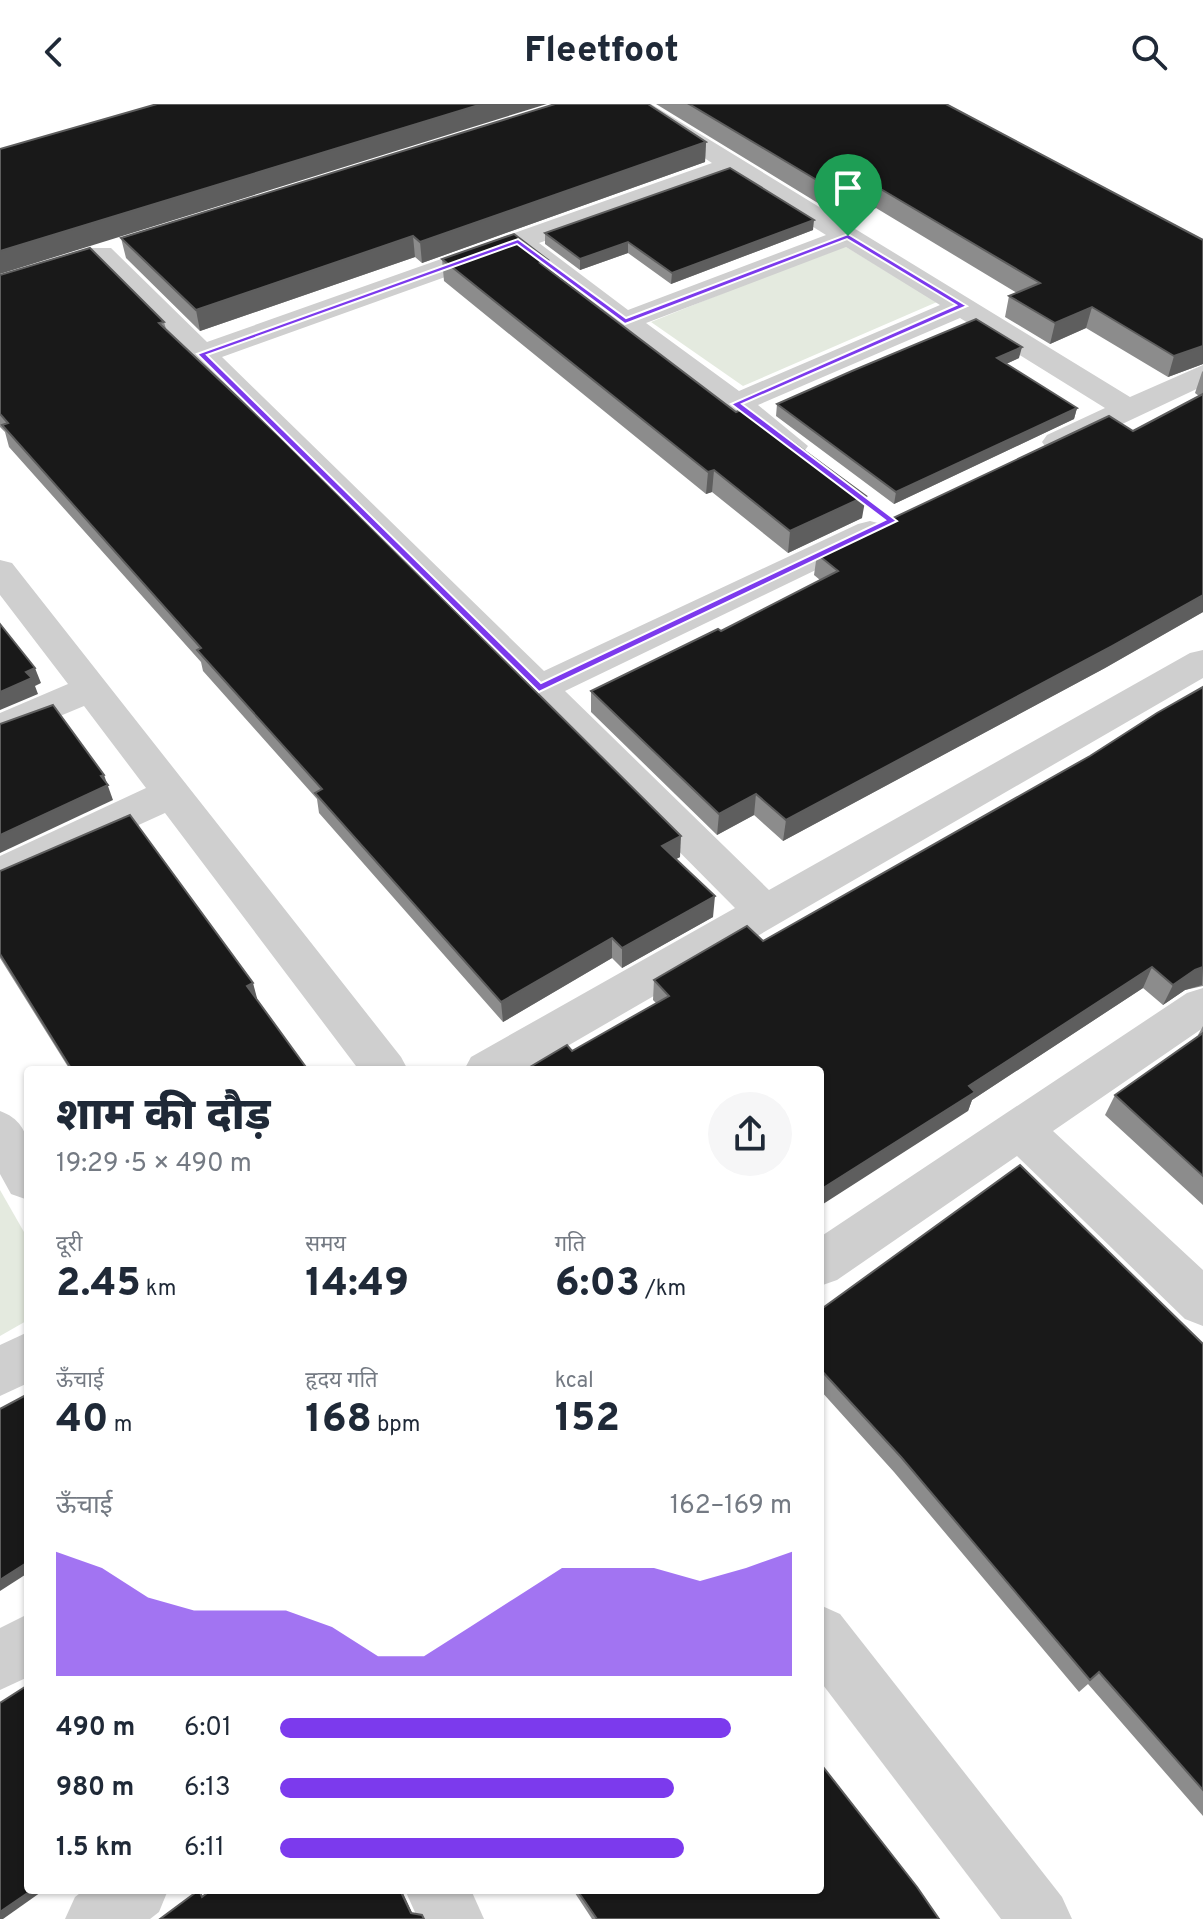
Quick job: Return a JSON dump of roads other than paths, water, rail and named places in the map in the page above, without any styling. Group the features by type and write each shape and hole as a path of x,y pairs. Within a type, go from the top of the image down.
{"street":[{"path":"634,104 1128,409"},
{"path":"201,354 732,165"},
{"path":"625,321 848,236"},
{"path":"518,241 820,467"},
{"path":"101,254 765,912"},
{"path":"735,404 963,306"},
{"path":"1031,455 1203,374"},
{"path":"539,688 892,521 868,503"},
{"path":"1,576 382,1066"},
{"path":"494,1066 1203,662"},
{"path":"0,728 91,689"},
{"path":"0,873 172,793"},
{"path":"824,1261 1203,1005"},
{"path":"1020,1129 1203,1303"},
{"path":"0,1131 24,1172"},
{"path":"0,1372 24,1358"},
{"path":"824,1639 1040,1919"},
{"path":"0,1661 24,1646"},
{"path":"97,1919 131,1894"},
{"path":"438,1894 452,1919"}]}
